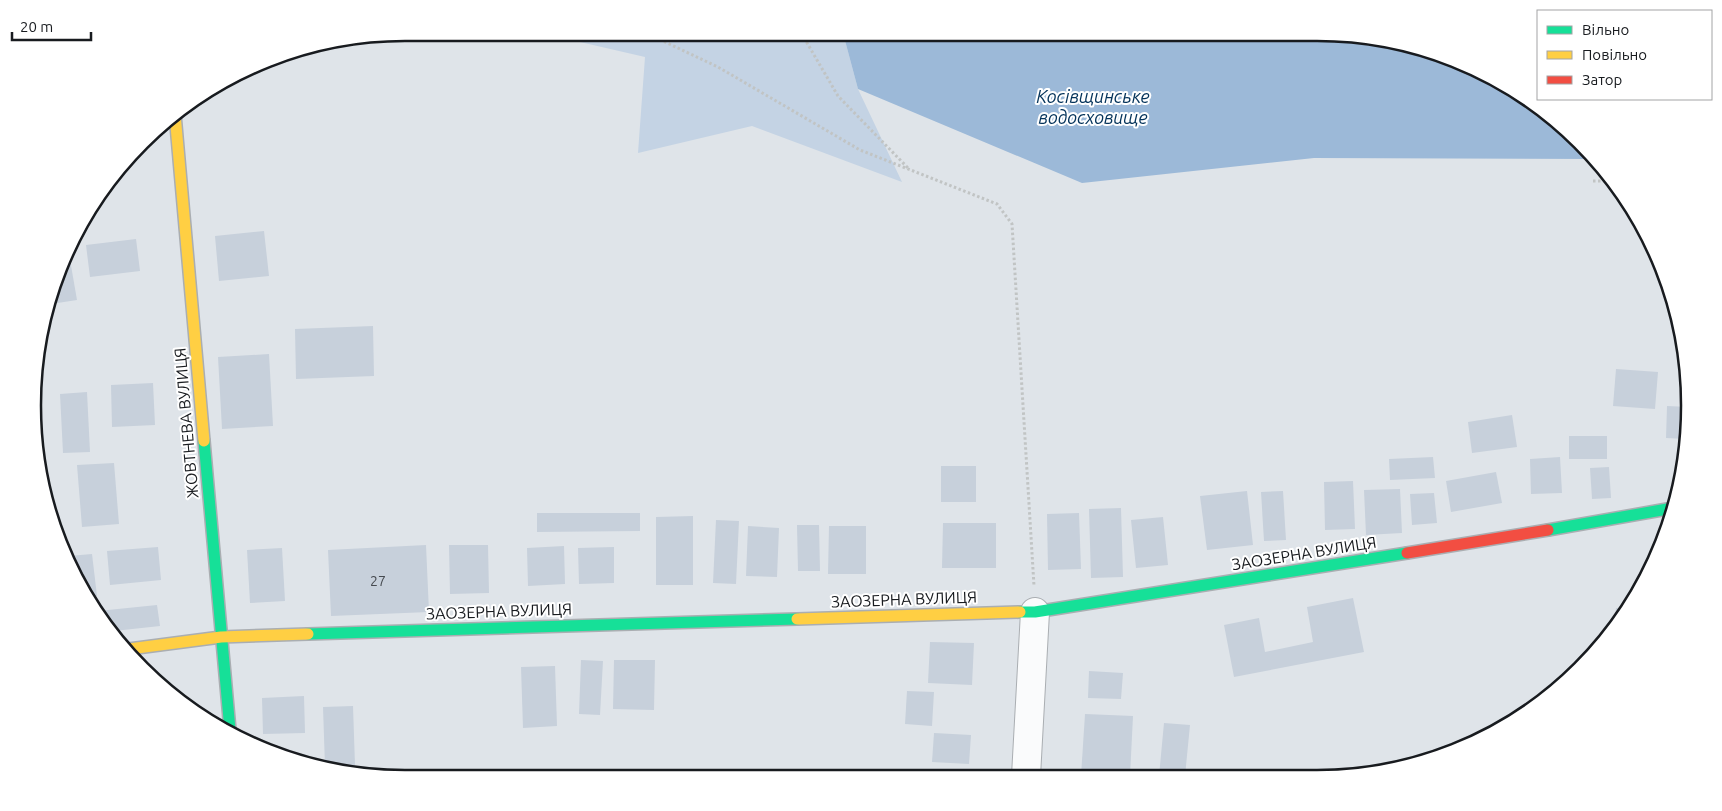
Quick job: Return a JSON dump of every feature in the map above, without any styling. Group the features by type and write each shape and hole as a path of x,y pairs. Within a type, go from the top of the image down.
{"street":[{"name":"ЖОВТНЕВА ВУЛИЦЯ","path":"177,123 229,724"},
{"name":"ЗАОЗЕРНА ВУЛИЦЯ","path":"133,647 221,637 1035,612 1456,545 1665,509"},
{"path":"1026,770 1035,612"}],"path":[{"path":"665,41 718,67 860,150 997,204 1012,224 1035,612"},
{"path":"806,41 838,96 910,170"},
{"path":"1593,181 1603,181"}],"shaded area":[{"path":"576,41 845,41 858,89 902,182 752,126 638,153 645,57"}],"water":[{"name":"Косівщинське водосховище","path":"845,41 1316,41 1364,44 1388,48 1434,61 1478,79 1499,90 1538,117 1557,132 1584,159 1314,158 1082,183 858,89"}],"building":[{"path":"264,231 269,276 219,281 215,236"},
{"path":"136,239 140,271 90,277 86,245"},
{"path":"71,263 77,300 56,303"},
{"path":"373,326 374,376 296,379 295,329"},
{"path":"269,354 273,426 222,429 218,357"},
{"path":"1616,369 1658,372 1655,409 1613,406"},
{"path":"153,383 155,425 112,427 111,385"},
{"path":"87,392 90,452 63,453 60,394"},
{"path":"1667,406 1681,407 1679,439 1666,438"},
{"path":"1512,415 1517,447 1472,453 1468,422"},
{"path":"1569,436 1607,436 1607,459 1569,459"},
{"path":"1433,457 1435,478 1390,480 1389,459"},
{"path":"1560,457 1562,493 1531,494 1530,459"},
{"path":"114,463 119,524 82,527 77,465"},
{"path":"941,466 976,466 976,502 941,502"},
{"path":"1609,467 1611,498 1592,499 1590,468"},
{"path":"1496,472 1502,503 1451,512 1446,481"},
{"path":"1353,481 1355,529 1325,530 1324,482"},
{"path":"1400,489 1402,533 1366,535 1364,490"},
{"path":"1247,491 1253,545 1207,550 1200,496"},
{"path":"1283,491 1286,540 1264,541 1261,492"},
{"path":"1434,493 1437,523 1412,525 1410,494"},
{"path":"1121,508 1123,577 1091,578 1089,509"},
{"path":"537,513 640,513 640,531 537,532"},
{"path":"1079,513 1081,569 1048,570 1047,514"},
{"path":"693,516 693,585 656,585 656,517"},
{"path":"1163,517 1168,565 1136,568 1131,520"},
{"path":"716,520 739,521 736,584 713,583"},
{"path":"943,523 996,523 996,568 942,568"},
{"path":"797,525 819,525 820,571 798,571"},
{"path":"748,526 779,528 777,577 746,576"},
{"path":"829,526 866,526 866,574 828,574"},
{"path":"426,545 429,612 331,616 328,550"},
{"path":"449,545 488,545 489,593 450,594"},
{"path":"564,546 565,584 528,586 527,548"},
{"path":"158,547 161,580 110,585 107,551"},
{"path":"614,547 614,583 579,584 578,548"},
{"path":"282,548 285,601 250,603 247,550"},
{"path":"92,554 97,596 90,588 74,556"},
{"path":"1353,598 1364,652 1234,677 1224,625 1259,618 1265,652 1313,642 1307,607"},
{"path":"157,605 160,626 120,630 105,610"},
{"path":"930,642 974,643 972,685 928,683"},
{"path":"581,660 603,661 600,715 579,714"},
{"path":"614,660 655,660 654,710 613,709"},
{"path":"555,666 557,726 523,728 521,667"},
{"path":"1089,671 1123,673 1121,699 1088,698"},
{"path":"907,691 934,692 932,726 905,724"},
{"path":"304,696 305,733 263,734 262,698"},
{"path":"353,706 355,765 325,761 323,707"},
{"path":"1085,714 1133,716 1130,770 1081,770"},
{"path":"1164,723 1190,725 1186,770 1160,770"},
{"path":"934,733 971,735 969,764 932,762"}],"traffic: fast":[{"path":"204,441 229,724"},
{"path":"1548,530 1665,509"},
{"path":"1020,612 1035,612 1407,553"},
{"path":"308,634 797,619"}],"traffic: slow":[{"path":"176,123 204,441"},
{"path":"797,619 1020,612"},
{"path":"134,648 221,637 308,634"}],"traffic: jam":[{"path":"1407,553 1548,530"}]}
